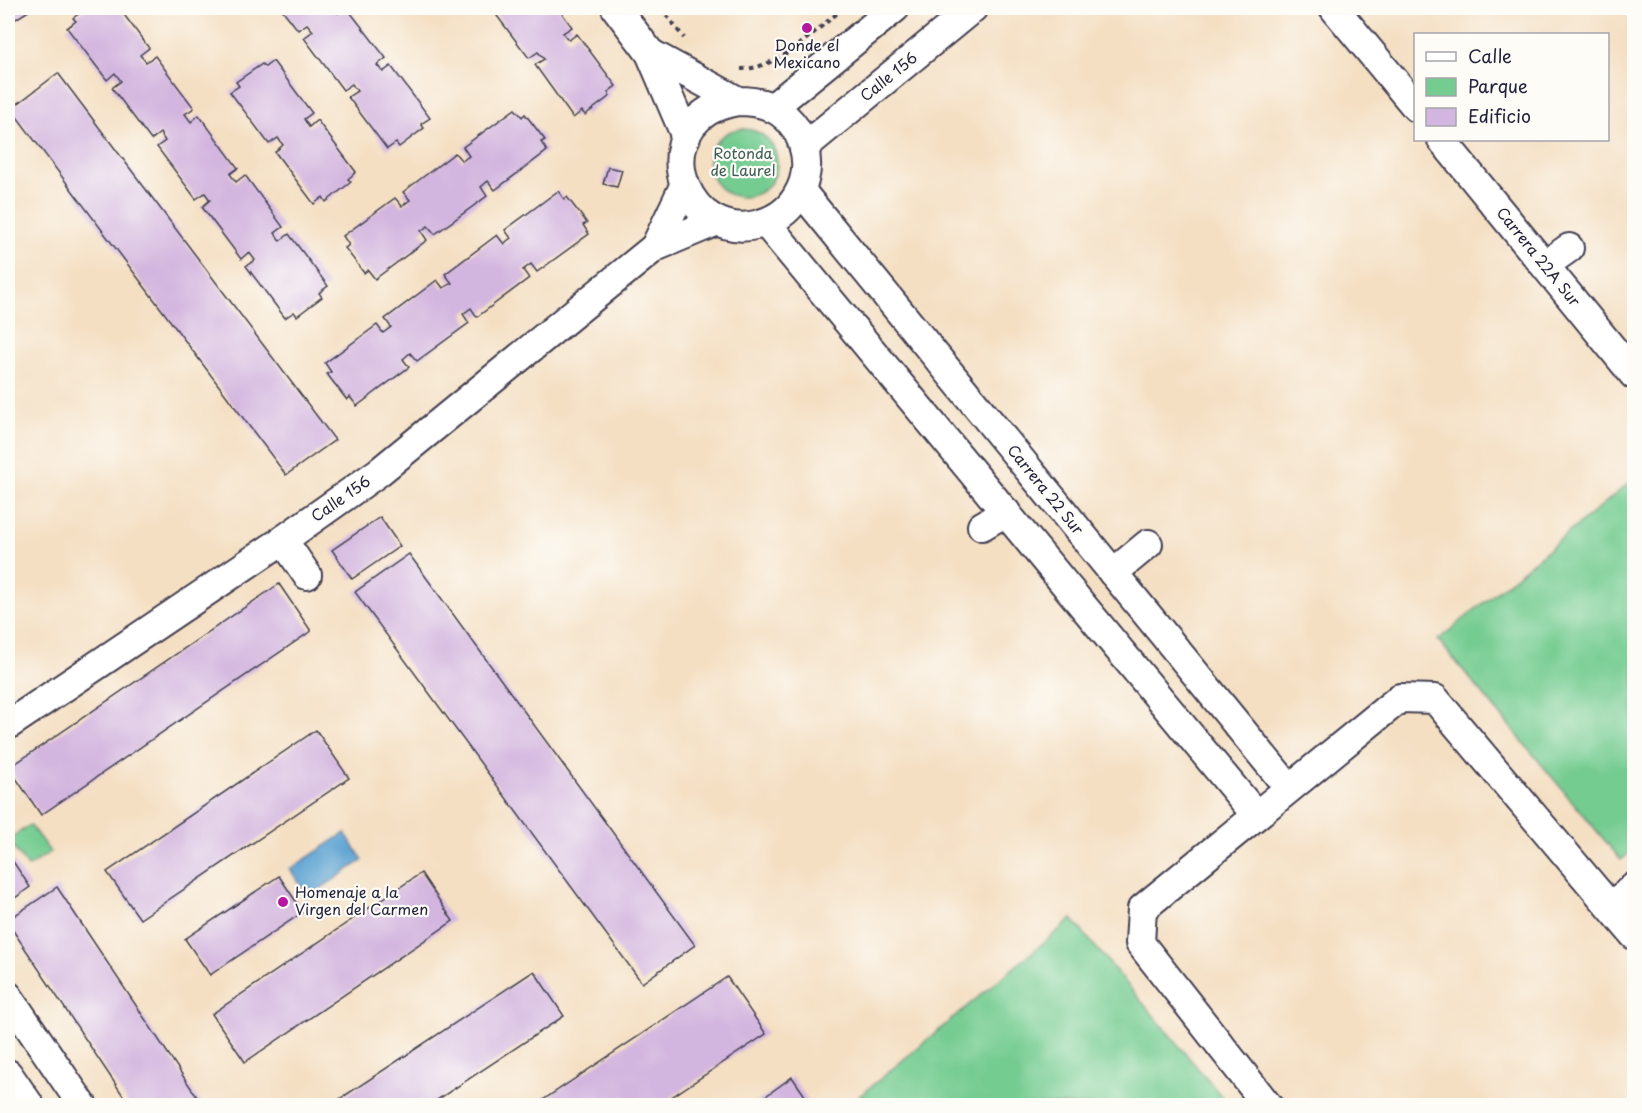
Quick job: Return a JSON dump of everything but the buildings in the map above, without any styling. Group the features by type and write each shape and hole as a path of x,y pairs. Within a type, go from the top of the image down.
{"street":[{"path":"616,8 650,53 686,137"},
{"path":"772,108 895,8"},
{"name":"Calle 156","path":"804,147 974,8"},
{"path":"1334,8 1414,105"},
{"path":"650,53 738,101"},
{"path":"738,101 753,102 772,108 793,125 804,147 807,157 806,174 801,191 793,204 781,215 766,223 733,226 717,221 703,213 684,186 680,170 681,153 686,137 695,123 707,112 722,105 738,101"},
{"name":"Carrera 22A Sur","path":"1443,141 1635,375"},
{"name":"Calle 156","path":"655,247 684,186"},
{"name":"Carrera 22 Sur","path":"801,191 1289,788"},
{"name":"Calle 156","path":"8,725 35,694 283,540 379,472 655,247 717,221"},
{"path":"766,223 994,519 1257,815"},
{"path":"1545,265 1569,248"},
{"path":"283,540 307,575"},
{"path":"1113,573 1148,544"},
{"path":"1268,1106 1140,943 1142,909 1400,698 1435,699 1635,934"},
{"path":"1611,906 1635,887"},
{"path":"8,996 83,1106"},
{"path":"8,1074 30,1106"}],"path":[{"path":"661,8 688,43"},
{"path":"734,68 751,69 781,58 844,8"}],"green space":[{"name":"Rotonda de Laurel","path":"743,129 756,132 767,139 774,150 777,163 774,176 767,187 756,194 743,197 730,194 719,187 712,176 709,163 712,150 719,139 730,132"},
{"path":"1634,479 1634,849 1621,860 1438,640"},
{"path":"30,825 50,852 28,867 8,840"},
{"path":"1072,919 1229,1105 849,1105"}],"water":[{"path":"345,833 363,860 308,897 290,869"}],"place":[{"name":"Donde el Mexicano","path":"807,28"},
{"name":"Homenaje a la Virgen del Carmen","path":"283,902"}]}
